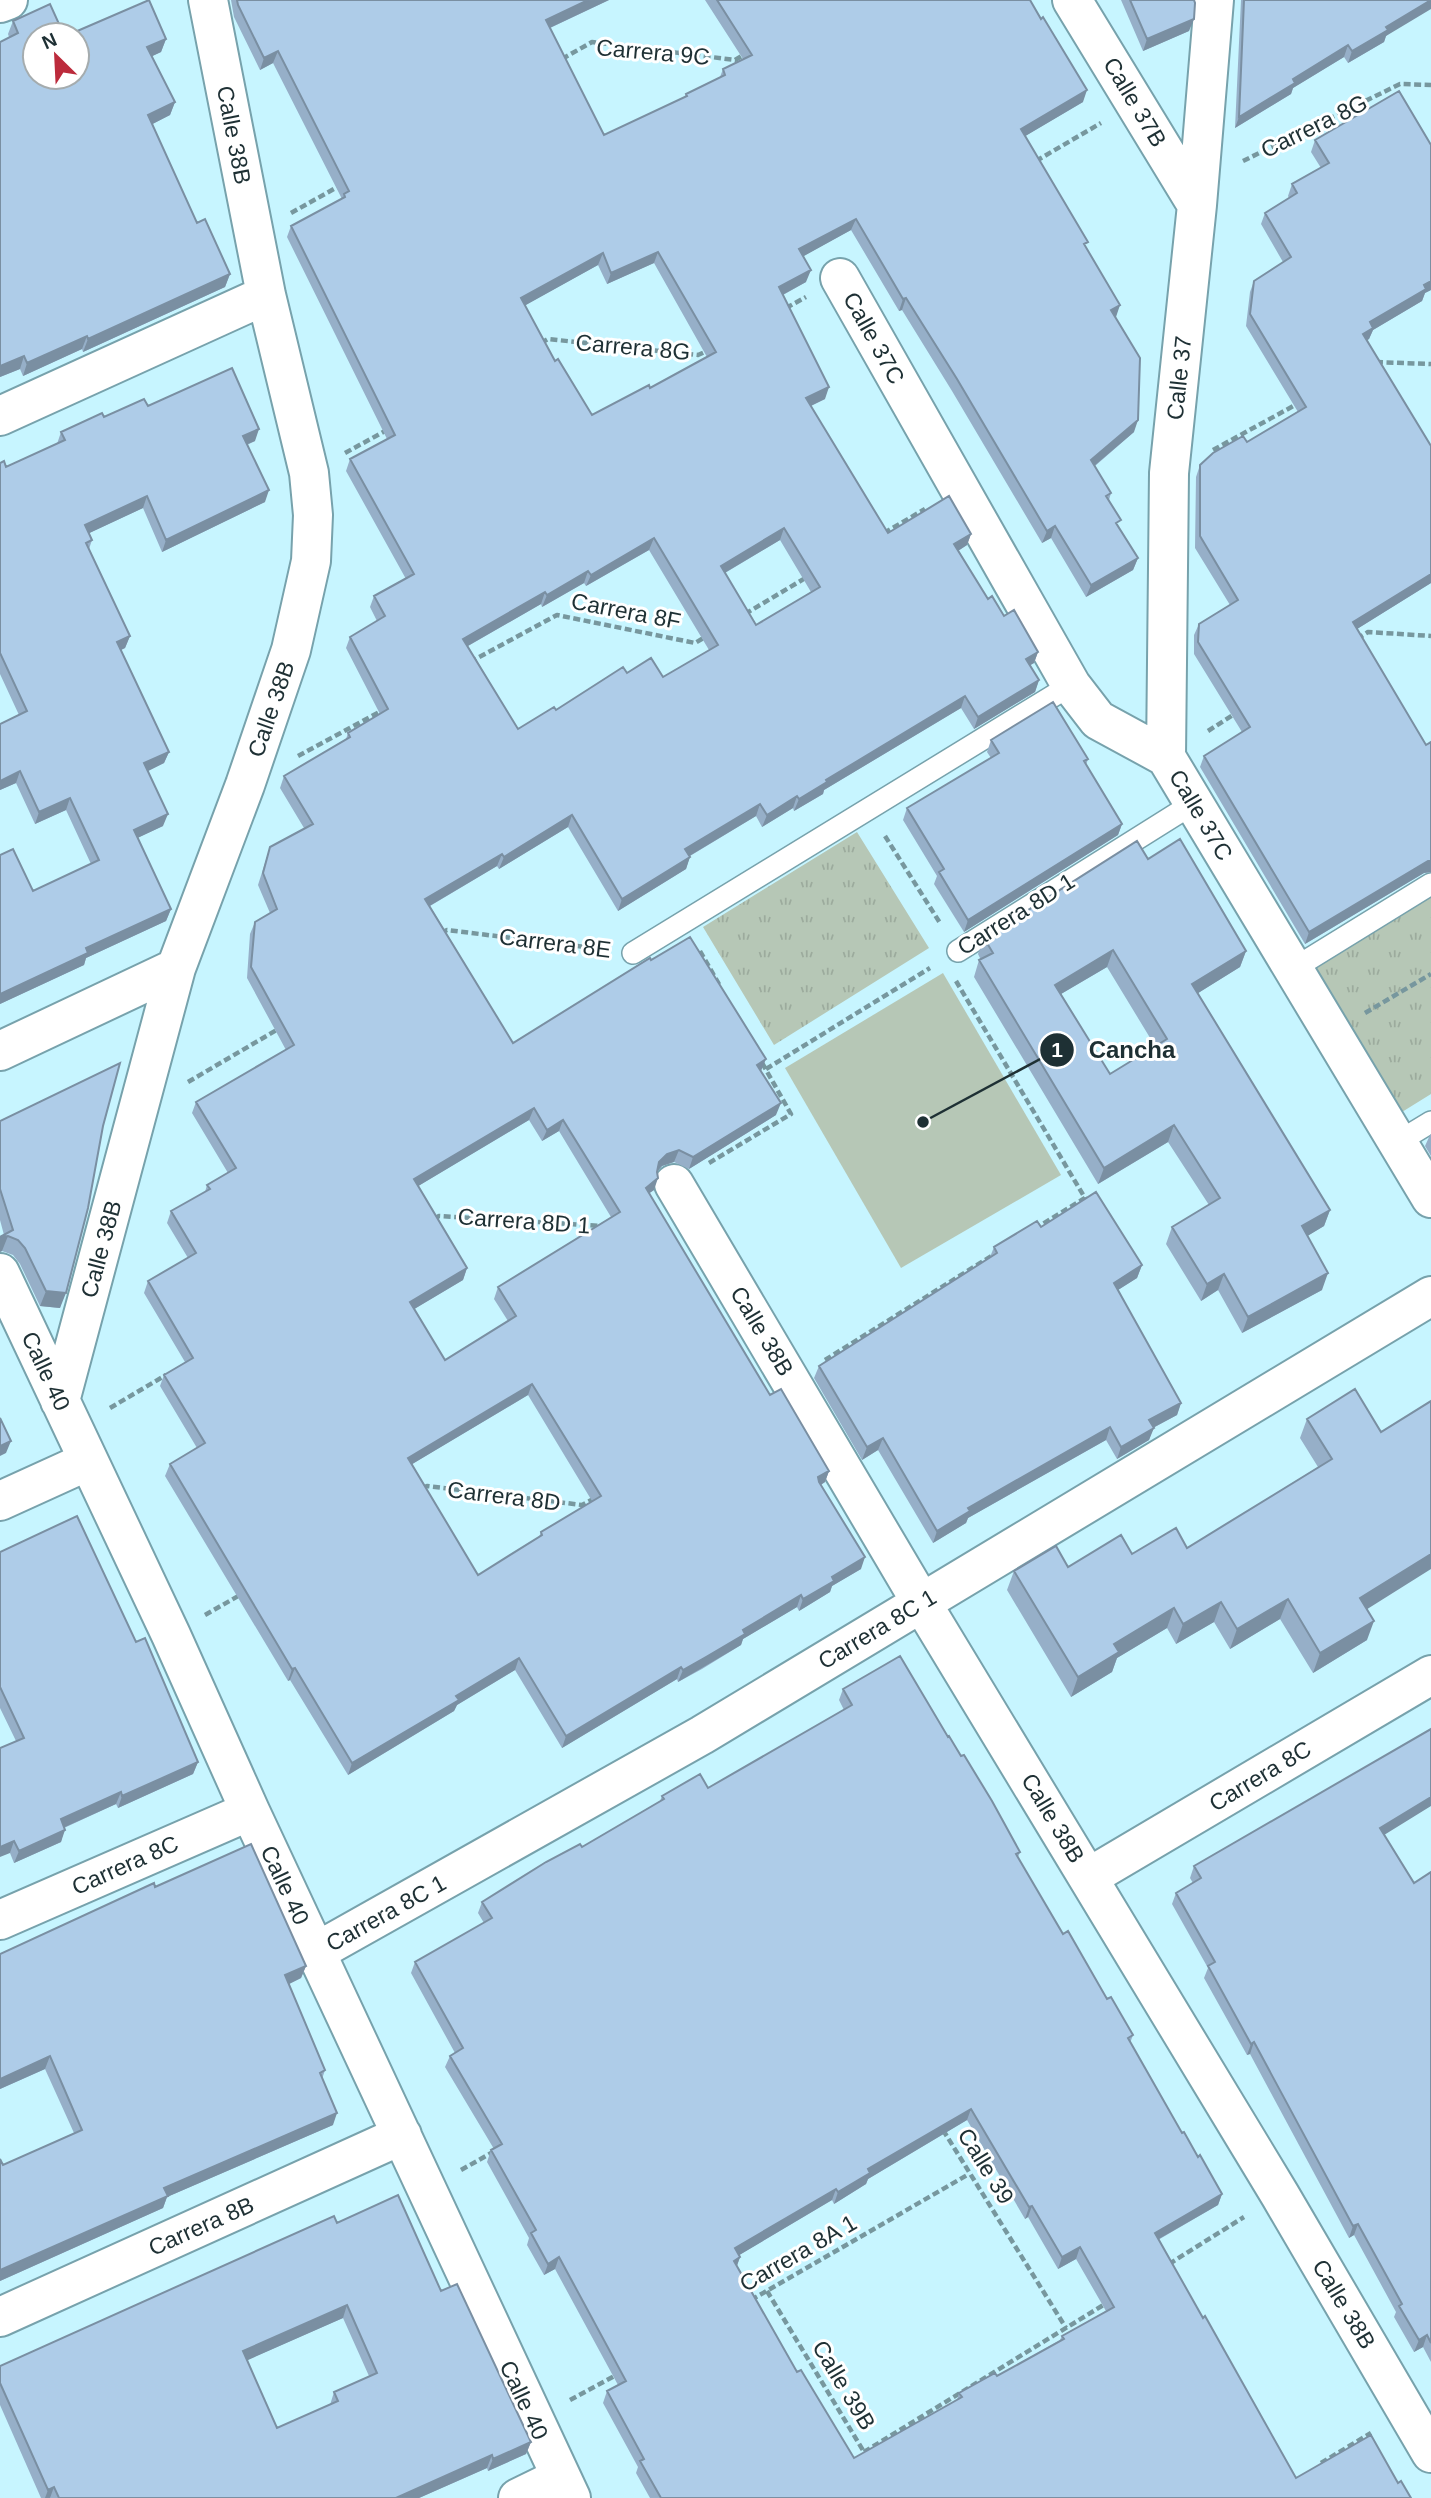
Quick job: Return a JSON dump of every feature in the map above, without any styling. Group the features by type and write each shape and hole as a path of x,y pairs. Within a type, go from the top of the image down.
{"street":[{"path":"0,3 8,0"},
{"name":"Calle 38B","path":"74,1431 139,1111 176,968 245,785 291,650 311,561 313,515 309,473 266,295 208,0"},
{"name":"Calle 37B","path":"1072,0 1135,103 1198,194"},
{"name":"Calle 37","path":"1166,757 1169,473 1198,194 1214,0"},
{"name":"Calle 37C","path":"840,278 1071,685 1098,720 1166,757 1431,1199"},
{"path":"0,416 266,295"},
{"path":"0,1051 176,968"},
{"name":"Calle 38B","path":"674,1184 921,1602 1280,2195 1431,2452"},
{"name":"Calle 40","path":"0,1273 171,1635 250,1811 566,2488"},
{"name":"Carrera 8C 1","path":"316,1952 702,1735 1431,1296"},
{"path":"0,1501 74,1431"},
{"name":"Carrera 8C","path":"1088,1877 1431,1675"},
{"name":"Carrera 8C","path":"0,1920 250,1811"},
{"name":"Carrera 8B","path":"0,2317 402,2135"},
{"path":"518,2498 566,2488"}],"lane":[{"name":"Carrera 8E","path":"633,953 1071,685"},
{"name":"Carrera 8D 1","path":"950,956 1194,803"},
{"path":"1293,969 1431,884"},
{"path":"1398,1142 1431,1122"}],"path":[{"name":"Carrera 9C","path":"556,63 592,42 735,60 746,54"},
{"name":"Carrera 8G","path":"1198,194 1400,84 1431,85"},
{"path":"1029,166 1135,103"},
{"path":"254,234 350,179"},
{"path":"781,310 840,278"},
{"name":"Carrera 8G","path":"536,346 548,339 698,355 710,349"},
{"path":"1376,362 1431,364"},
{"path":"1169,473 1303,401"},
{"path":"309,473 393,426"},
{"path":"874,538 958,489"},
{"path":"743,615 814,573"},
{"name":"Carrera 8F","path":"461,667 557,615 695,643 719,629"},
{"path":"1357,640 1368,632 1431,636"},
{"path":"245,785 389,706"},
{"path":"1166,757 1237,713"},
{"path":"868,808 1085,1198 1026,1234"},
{"path":"684,921 722,989"},
{"name":"Carrera 8E","path":"435,937 447,930 633,953"},
{"name":"Carrera 8D 1","path":"766,1069 950,956"},
{"path":"1332,1032 1431,974"},
{"path":"139,1111 281,1027"},
{"path":"674,1184 790,1114 759,1057"},
{"name":"Carrera 8D 1","path":"427,1223 439,1216 603,1226"},
{"path":"792,1381 1003,1249"},
{"path":"74,1431 168,1375"},
{"name":"Carrera 8D","path":"415,1493 427,1486 582,1505 606,1492"},
{"path":"171,1635 241,1594"},
{"name":"Calle 39","path":"941,2127 1066,2328"},
{"path":"427,2190 499,2148"},
{"name":"Carrera 8A 1","path":"744,2304 969,2174"},
{"path":"1167,2265 1280,2195"},
{"name":"Calle 39B","path":"767,2291 871,2463"},
{"path":"864,2452 1111,2300"},
{"path":"533,2421 627,2369"},
{"path":"1319,2464 1408,2411"}],"green space":[{"path":"857,832 929,948 774,1045 703,927"},
{"path":"1431,889 1431,1094 1402,1112 1310,965"},
{"path":"943,973 1061,1175 901,1268 785,1068"}],"building":[{"path":"149,0 166,39 147,47 175,102 148,115 197,223 205,219 230,274 88,339 87,336 27,363 24,356 0,366 0,42 18,33 13,21 50,4 58,21 21,21 21,91 91,91 91,25"},
{"path":"237,0 588,0 546,20 604,135 687,96 686,94 725,75 723,69 752,55 717,0 1030,0 1087,90 1021,129 1088,242 1084,244 1120,305 1111,310 1140,358 1138,420 1091,460 1111,493 1106,496 1121,520 1116,523 1138,558 1091,585 1055,526 1047,531 957,379 906,298 903,299 856,219 799,249 811,270 779,287 829,387 806,398 888,533 949,496 971,534 954,544 988,599 992,596 1004,616 1014,610 1038,652 1026,659 1039,680 978,717 965,696 799,799 797,796 767,815 760,804 685,849 690,857 622,899 572,815 504,857 502,854 425,899 513,1043 650,958 651,960 690,937 766,1059 757,1065 781,1103 693,1157 679,1150 667,1154 659,1162 658,1178 646,1188 770,1395 781,1389 829,1471 818,1477 819,1482 865,1557 832,1577 834,1581 803,1599 801,1595 743,1630 745,1634 683,1670 681,1667 566,1736 519,1658 456,1696 459,1700 352,1763 295,1668 292,1669 170,1464 205,1443 164,1375 193,1358 148,1281 196,1253 171,1211 210,1189 207,1185 236,1168 196,1102 294,1045 251,967 255,922 277,909 263,873 270,847 313,824 284,776 350,737 348,733 388,709 350,637 385,616 374,596 414,574 350,459 395,435 291,226 345,197 344,194 349,191 278,51 264,58","holes":["658,252 716,352 650,388 649,385 592,415 558,359 555,361 521,298 603,253 611,273","784,528 820,587 756,625 721,566","654,538 718,645 663,677 651,658 627,673 623,667 556,710 554,707 518,729 463,639 545,592 547,595 588,571 591,575","534,1108 547,1130 563,1120 620,1212 498,1287 516,1316 445,1360 410,1302 467,1268 414,1179","532,1384 601,1496 541,1532 542,1535 478,1575 408,1458"]},
{"path":"1130,0 1194,0 1194,19 1147,39"},
{"path":"1244,0 1431,0 1352,51 1348,45 1293,79 1295,83 1239,117"},
{"path":"1399,91 1431,145 1431,281 1424,285 1426,289 1370,322 1373,328 1363,334 1431,446 1431,574 1353,622 1426,745 1431,742 1431,861 1309,932 1204,756 1250,727 1198,642 1199,624 1238,600 1200,536 1200,465 1213,453 1243,436 1247,442 1306,407 1250,314 1254,281 1291,257 1265,213 1297,193 1292,184 1329,163 1315,140"},
{"path":"232,368 259,429 243,436 269,490 166,540 147,496 85,525 92,540 86,543 130,636 117,642 169,752 144,763 168,814 134,830 171,909 86,948 88,953 0,994 0,855 13,849 33,891 99,860 70,798 39,812 20,771 0,781 0,724 27,711 0,653 0,463 4,461 6,467 65,440 61,432 102,413 104,417 144,399 148,406"},
{"path":"1053,702 1088,759 1084,761 1122,824 968,920 939,872 944,869 907,808 999,753 991,740"},
{"path":"1180,839 1246,951 1192,984 1330,1210 1302,1226 1328,1273 1248,1317 1224,1274 1207,1284 1172,1227 1220,1198 1174,1125 1104,1168 979,960 993,953 984,938 1137,841 1148,859","holes":["1113,950 1167,1039 1110,1074 1055,985"]},
{"path":"120,1063 103,1126 88,1208 66,1293 46,1291 25,1248 18,1240 8,1236 0,1237 13,1230 0,1189 0,1121"},
{"path":"1096,1192 1142,1265 1114,1283 1181,1403 1149,1420 1154,1428 1121,1447 1110,1427 968,1508 970,1511 937,1531 883,1438 867,1447 819,1366 997,1253 994,1247 1037,1221 1041,1227"},
{"path":"1355,1389 1381,1432 1431,1401 1431,1554 1360,1598 1374,1621 1320,1653 1288,1599 1237,1629 1221,1602 1183,1624 1174,1608 1114,1644 1119,1652 1078,1677 1014,1571 1056,1546 1068,1567 1121,1535 1132,1554 1176,1528 1187,1548 1332,1459 1307,1419"},
{"path":"0,1418 11,1441 0,1446"},
{"path":"77,1516 136,1642 145,1638 198,1762 122,1796 121,1792 61,1819 65,1830 19,1851 14,1841 0,1847 0,1748 24,1738 0,1687 0,1552"},
{"path":"900,1656 948,1737 961,1756 964,1755 992,1801 1020,1852 1016,1854 1063,1934 1068,1931 1107,1999 1111,1997 1133,2035 1128,2038 1182,2133 1184,2132 1198,2157 1200,2155 1222,2194 1155,2233 1296,2478 1371,2435 1398,2483 1401,2481 1411,2498 661,2498 640,2461 644,2459 607,2391 626,2381 559,2257 548,2264 531,2233 536,2230 491,2150 502,2144 450,2056 463,2048 415,1962 492,1918 482,1902 546,1862 580,1844 582,1847 664,1799 662,1796 700,1774 708,1788 852,1705 843,1689","holes":["971,2109 1029,2207 1032,2206 1062,2257 1080,2247 1114,2307 1062,2336 1064,2339 997,2376 995,2373 959,2393 962,2397 854,2458 801,2370 797,2372 734,2261 740,2257 735,2248 836,2189 838,2192 870,2173 868,2169"]},
{"path":"1431,1729 1431,1797 1380,1828 1414,1883 1431,1872 1431,2343 1427,2335 1419,2340 1358,2224 1353,2226 1254,2042 1251,2044 1208,1966 1215,1962 1176,1893 1201,1878 1194,1866"},
{"path":"251,1844 306,1966 285,1975 325,2070 320,2073 337,2113 164,2188 168,2196 0,2270 0,2159 3,2165 82,2130 50,2056 0,2079 0,1954 154,1883 155,1887"},
{"path":"398,2195 441,2291 457,2284 531,2442 493,2459 492,2455 396,2498 59,2498 54,2487 48,2490 0,2383 0,2366 334,2216 337,2223","holes":["347,2305 377,2373 334,2392 338,2401 277,2428 243,2351"]}],"place":[{"name":"Cancha","path":"923,1122"}]}
